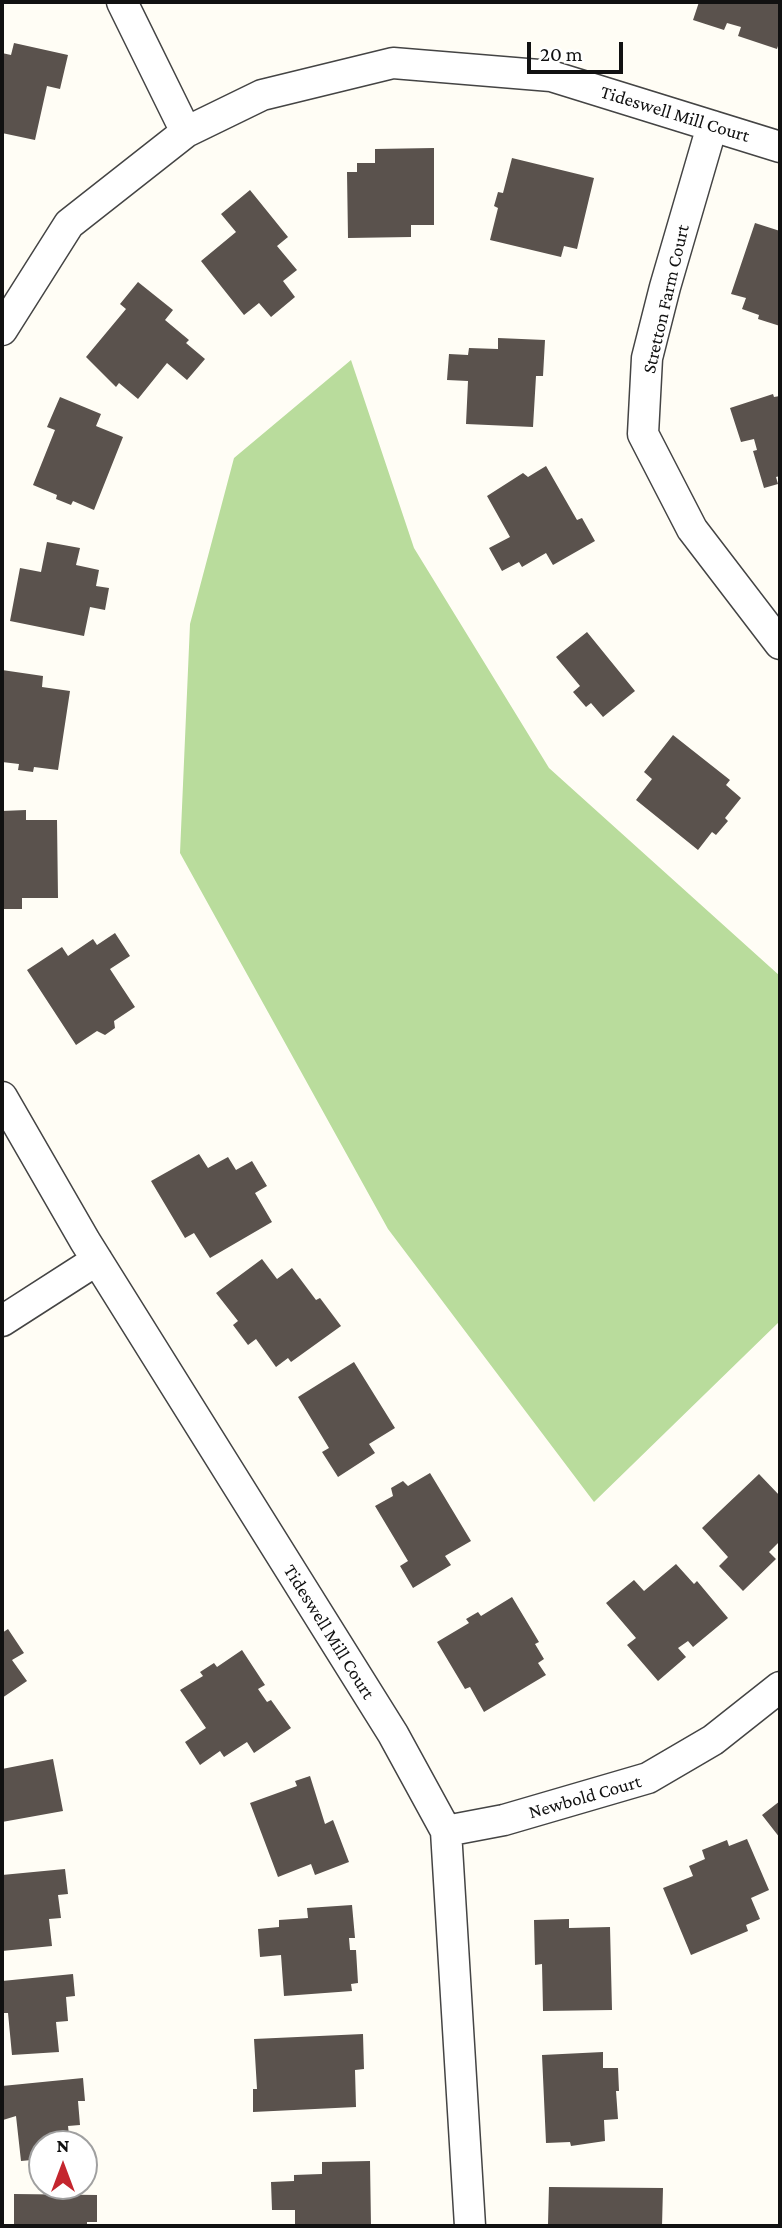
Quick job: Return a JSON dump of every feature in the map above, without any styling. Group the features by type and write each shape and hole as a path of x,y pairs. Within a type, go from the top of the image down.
{"street":[{"path":"122,2 186,132"},
{"name":"Tideswell Mill Court","path":"2,330 69,224 186,132 262,95 393,63 551,76 780,147"},
{"name":"Stretton Farm Court","path":"712,126 648,358 643,434 692,528 780,644"},
{"name":"Tideswell Mill Court","path":"2,1097 97,1260 393,1734 446,1830 470,2226"},
{"path":"2,1321 97,1260"},
{"name":"Newbold Court","path":"446,1830 505,1820 648,1778 713,1740 780,1687"}],"green space":[{"path":"351,360 414,548 549,768 780,976 780,1321 594,1502 388,1229 180,853 190,624 234,458"}],"building":[{"path":"699,2 780,2 780,40 777,49 738,36 741,27 727,23 724,30 693,20"},
{"path":"14,43 68,55 60,89 47,86 35,140 2,133 2,53 11,55"},
{"path":"434,148 434,225 411,225 411,237 348,238 347,172 357,172 357,163 375,163 375,149"},
{"path":"512,158 594,178 577,249 564,246 561,257 490,240 498,208 494,206 498,192 503,193"},
{"path":"250,190 288,237 277,246 297,270 283,281 295,297 271,317 259,303 244,315 201,261 236,232 221,214"},
{"path":"755,223 780,231 780,326 758,319 759,315 742,309 746,298 731,294"},
{"path":"138,282 173,310 165,320 189,340 186,343 205,359 187,380 167,363 138,399 119,383 116,387 86,357 126,309 120,304"},
{"path":"498,338 545,340 543,376 536,376 533,427 466,424 468,381 447,380 449,354 468,355 469,348 498,349"},
{"path":"773,394 774,397 780,396 780,476 776,477 778,484 764,488 753,451 757,450 754,439 741,442 730,408"},
{"path":"60,397 101,414 96,426 123,437 94,510 73,501 71,505 56,499 57,495 33,485 55,430 47,427"},
{"path":"546,466 577,520 582,518 595,541 553,565 546,553 522,567 519,562 502,571 489,548 510,537 487,496 523,473 528,477"},
{"path":"47,542 80,548 76,565 99,570 96,586 109,588 105,610 90,607 84,636 10,621 20,568 41,572"},
{"path":"587,632 635,691 603,717 591,703 586,707 573,692 580,686 556,657"},
{"path":"2,670 43,676 42,687 70,691 58,770 34,767 33,772 18,770 19,764 2,762"},
{"path":"673,735 730,780 726,785 741,798 725,818 728,821 716,835 712,832 698,850 636,800 652,779 644,772"},
{"path":"26,810 26,820 57,820 58,898 22,898 22,909 3,909 2,811"},
{"path":"115,933 130,956 110,969 135,1007 114,1021 115,1028 105,1035 97,1031 76,1045 27,970 62,947 68,956 93,939 97,945"},
{"path":"199,1154 208,1168 228,1157 236,1170 252,1161 267,1186 255,1193 272,1222 210,1258 194,1233 185,1238 151,1181"},
{"path":"262,1259 277,1279 292,1268 316,1300 320,1298 341,1326 291,1362 288,1358 276,1367 256,1339 248,1345 233,1325 238,1321 216,1293"},
{"path":"354,1362 395,1428 369,1444 375,1453 338,1477 322,1452 329,1448 298,1397"},
{"path":"430,1473 471,1541 445,1556 451,1565 413,1588 400,1566 408,1561 375,1506 393,1496 391,1488 403,1481 408,1486"},
{"path":"759,1474 780,1496 780,1541 769,1552 776,1559 743,1591 719,1566 728,1557 702,1528"},
{"path":"676,1564 694,1584 697,1581 728,1618 693,1647 688,1641 678,1648 686,1657 658,1681 627,1645 636,1638 606,1603 634,1580 644,1591"},
{"path":"512,1597 539,1642 535,1644 544,1659 538,1663 546,1675 484,1712 470,1687 465,1689 437,1642 469,1623 466,1619 478,1612 481,1616"},
{"path":"8,1629 24,1653 12,1660 27,1681 2,1698 2,1633"},
{"path":"242,1650 265,1685 258,1689 267,1702 271,1700 291,1728 254,1753 247,1742 224,1757 220,1751 200,1765 185,1742 206,1728 180,1690 203,1676 200,1672 214,1663 217,1667"},
{"path":"53,1759 63,1811 2,1822 2,1769"},
{"path":"310,1776 325,1824 333,1820 349,1862 315,1875 311,1864 278,1877 250,1803 297,1786 295,1781"},
{"path":"780,1801 780,1838 762,1815"},
{"path":"747,1839 769,1890 751,1898 760,1919 746,1925 748,1931 691,1955 663,1888 693,1876 689,1866 705,1859 702,1850 727,1840 729,1846"},
{"path":"65,1869 68,1894 58,1895 61,1918 49,1919 52,1946 2,1951 2,1875"},
{"path":"352,1905 355,1938 349,1938 350,1950 356,1950 358,1983 351,1984 352,1991 284,1996 281,1955 260,1957 258,1929 279,1927 279,1920 308,1918 307,1908"},
{"path":"569,1919 569,1928 610,1927 612,2010 543,2011 542,1964 535,1965 534,1920"},
{"path":"73,1974 75,1996 66,1997 68,2021 56,2022 59,2052 12,2055 8,2013 2,2013 2,1981"},
{"path":"363,2034 364,2069 355,2070 356,2107 253,2112 253,2089 257,2089 254,2039"},
{"path":"603,2052 603,2068 618,2068 619,2091 616,2091 618,2119 604,2120 605,2141 571,2146 570,2142 546,2143 542,2055"},
{"path":"83,2078 85,2101 78,2101 80,2125 68,2126 68,2130 28,2130 28,2160 21,2161 16,2116 3,2120 2,2086"},
{"path":"370,2161 371,2226 295,2226 295,2210 272,2210 271,2182 294,2181 294,2175 322,2174 322,2162"},
{"path":"549,2187 663,2188 662,2226 548,2224"},
{"path":"14,2194 28,2194 28,2200 97,2200 97,2222 87,2222 87,2226 14,2226"}]}
